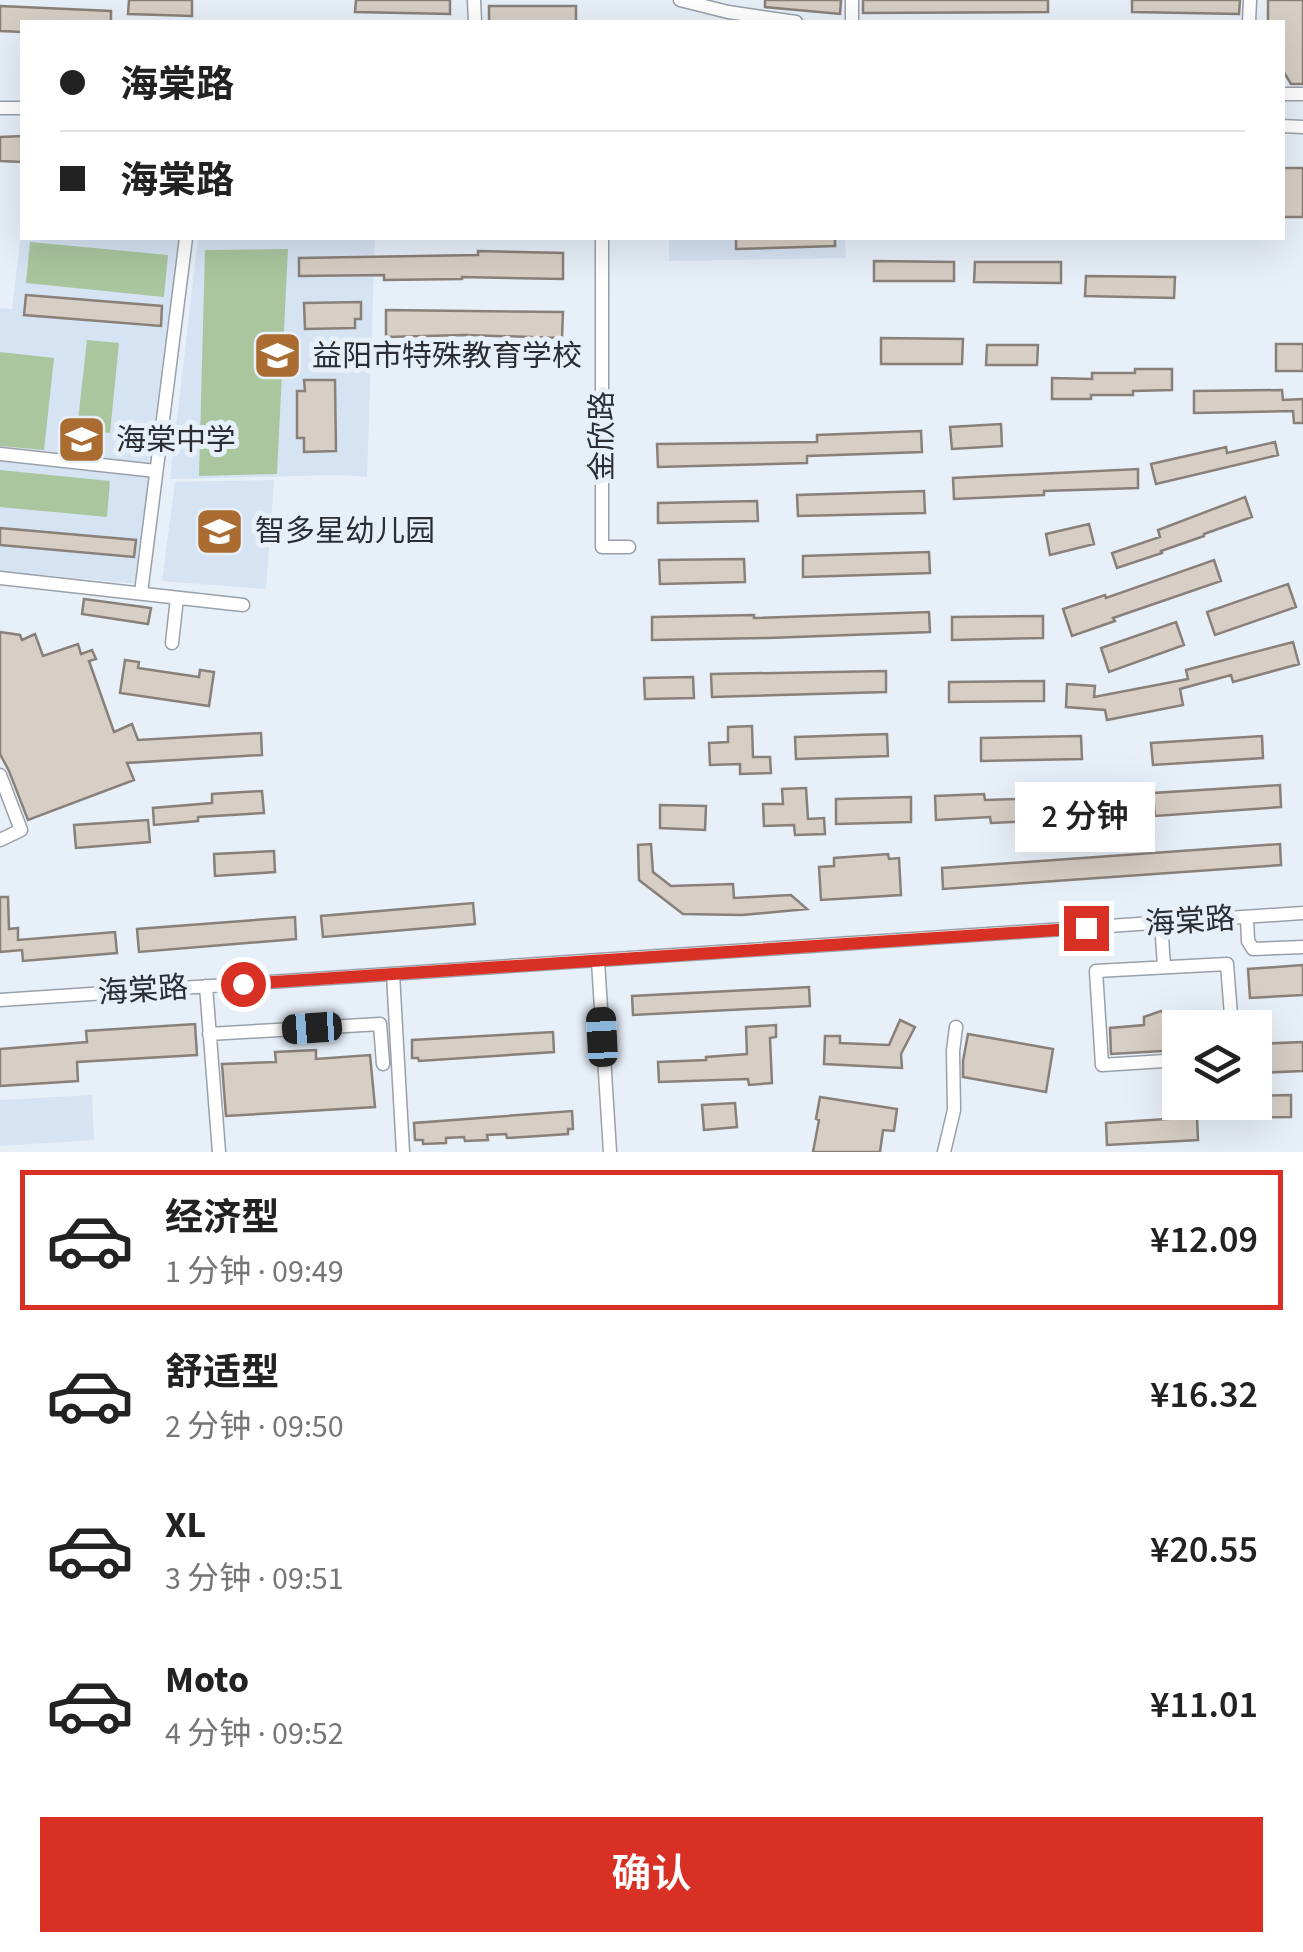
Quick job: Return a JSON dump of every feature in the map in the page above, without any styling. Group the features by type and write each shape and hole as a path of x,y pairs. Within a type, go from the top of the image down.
{"street":[{"path":"680,0 782,20"},
{"path":"141,594 186,240"},
{"name":"金欣路","path":"602,240 602,547 629,546"},
{"path":"0,454 156,471"},
{"path":"0,578 243,605"},
{"path":"172,643 178,598"},
{"path":"0,775 21,830 0,840"},
{"name":"海棠路","path":"0,1000 1303,913"},
{"path":"1247,917 1248,941 1254,949 1303,946"},
{"path":"1161,923 1164,966"},
{"path":"598,960 610,1152"},
{"path":"1162,1061 1102,1065 1096,972 1226,964 1230,1010"},
{"path":"392,974 403,1152"},
{"path":"206,986 219,1152"},
{"path":"210,1034 380,1024 382,1064"},
{"path":"944,1152 954,1110 956,1027"}],"shaded area":[{"name":"海棠中学","path":"20,240 183,240 148,585 0,571 0,308 12,309"},
{"name":"益阳市特殊教育学校","path":"198,240 375,240 367,477 170,479"},
{"path":"669,240 845,240 846,258 669,261"},
{"name":"智多星幼儿园","path":"274,480 266,589 162,581 175,482"},
{"path":"92,1095 94,1140 0,1146 0,1100"}],"green space":[{"path":"30,242 168,255 164,297 26,283"},
{"path":"288,249 277,474 199,476 205,250"},
{"path":"87,340 119,343 110,433 77,429"},
{"path":"0,352 54,358 44,450 0,446"},
{"path":"0,470 110,481 107,517 0,507"}],"building":[{"path":"129,0 192,0 192,16 128,14"},
{"path":"356,0 450,0 450,14 355,12"},
{"path":"765,0 841,0 840,14 765,7"},
{"path":"863,0 1048,0 1048,12 863,13"},
{"path":"1132,0 1240,0 1239,14 1132,12"},
{"path":"1268,0 1303,0 1303,84 1291,84 1285,74 1285,20 1268,20"},
{"path":"0,6 111,11 111,20 20,20 20,32 0,31"},
{"path":"489,6 576,6 576,20 489,20"},
{"path":"20,136 20,162 0,161 0,137"},
{"path":"1285,168 1303,168 1303,217 1285,217"},
{"path":"736,240 835,240 835,246 736,249"},
{"path":"478,251 563,253 563,279 384,280 384,275 299,276 299,258 478,255"},
{"path":"874,261 954,262 954,281 874,281"},
{"path":"975,262 1061,262 1061,283 974,282"},
{"path":"1086,276 1175,277 1174,298 1085,296"},
{"path":"26,295 162,306 161,326 24,315"},
{"path":"361,302 361,319 355,319 355,328 305,329 304,303"},
{"path":"386,310 563,312 562,338 386,337"},
{"path":"881,338 963,339 962,364 881,364"},
{"path":"1276,344 1303,344 1303,371 1276,371"},
{"path":"987,345 1038,345 1037,365 986,365"},
{"path":"1135,369 1172,369 1172,390 1052,399 1052,378 1092,379 1092,373 1135,373"},
{"path":"304,380 335,380 336,451 304,452 304,438 297,438 297,391 305,391"},
{"path":"1282,390 1283,400 1303,399 1303,423 1294,423 1293,411 1194,413 1194,391"},
{"path":"1001,424 1002,446 952,449 950,427"},
{"path":"921,431 922,452 807,456 807,463 658,467 657,444 817,442 817,435"},
{"path":"1275,442 1278,455 1156,484 1151,464 1226,447 1227,453"},
{"path":"1138,469 1138,488 954,499 953,478"},
{"path":"924,491 925,513 798,516 797,495"},
{"path":"1245,497 1252,517 1117,568 1112,553 1160,537 1158,530"},
{"path":"757,501 758,521 658,523 658,503"},
{"path":"1089,524 1094,544 1050,555 1046,534"},
{"path":"0,528 136,540 134,557 0,545"},
{"path":"929,552 930,573 803,577 803,556"},
{"path":"744,559 745,582 660,584 659,560"},
{"path":"1214,560 1221,581 1072,636 1063,609"},
{"path":"1288,584 1296,607 1215,635 1207,612"},
{"path":"84,599 151,608 148,624 82,614"},
{"path":"929,612 930,632 652,640 652,617"},
{"path":"1043,616 1043,638 952,640 952,617"},
{"path":"1176,622 1184,645 1109,672 1101,648"},
{"path":"0,632 20,635 22,640 35,634 43,656 78,644 81,654 92,650 96,659 89,661 114,732 132,724 138,740 261,733 262,755 127,763 134,780 28,820 0,754"},
{"path":"1293,642 1299,664 1233,682 1231,675 1180,689 1183,705 1107,720 1105,710 1066,707 1067,684 1095,686 1094,697 1188,679 1186,670"},
{"path":"125,660 139,662 138,668 199,677 200,670 214,672 209,706 120,693"},
{"path":"886,671 886,692 712,697 711,674"},
{"path":"693,677 694,698 645,699 644,678"},
{"path":"1044,681 1044,701 949,702 949,682"},
{"path":"752,726 753,757 770,757 771,773 740,774 740,764 710,765 709,743 728,742 728,727"},
{"path":"887,734 888,756 796,759 795,737"},
{"path":"1081,736 1082,759 981,761 981,738"},
{"path":"1262,736 1263,758 1153,765 1151,743"},
{"path":"1280,785 1281,807 1155,816 1153,793"},
{"path":"806,788 808,819 824,818 825,834 795,835 794,825 764,826 763,804 783,804 782,789"},
{"path":"262,791 264,813 198,817 198,821 154,825 153,808 212,803 212,794"},
{"path":"984,794 985,800 1134,796 1134,817 991,823 990,817 936,820 935,796"},
{"path":"911,797 911,822 836,824 836,799"},
{"path":"660,805 706,806 705,830 660,828"},
{"path":"148,820 150,842 76,848 74,825"},
{"path":"651,844 653,872 671,886 733,884 734,898 791,895 807,909 742,915 683,914 639,880 638,845"},
{"path":"1280,844 1281,865 943,889 942,868"},
{"path":"274,851 275,872 215,876 214,854"},
{"path":"888,854 889,859 899,858 901,895 821,900 819,867 834,866 834,858"},
{"path":"0,897 8,897 9,929 18,928 18,940 115,932 117,953 23,961 22,950 0,952"},
{"path":"473,903 475,924 323,937 321,916"},
{"path":"295,917 296,939 139,952 137,929"},
{"path":"1303,965 1303,995 1250,998 1248,969"},
{"path":"809,987 810,1006 633,1015 632,996"},
{"path":"1162,1011 1162,1051 1111,1054 1110,1028 1144,1025 1144,1017"},
{"path":"900,1020 915,1027 901,1054 902,1068 824,1064 825,1036 840,1036 840,1043 889,1045"},
{"path":"195,1024 197,1055 77,1062 78,1081 0,1086 0,1049 87,1042 86,1031"},
{"path":"776,1025 776,1037 770,1038 772,1083 749,1085 748,1079 659,1082 658,1062 747,1054 746,1027"},
{"path":"553,1032 554,1052 419,1061 412,1058 412,1040"},
{"path":"968,1034 1053,1049 1046,1092 963,1077"},
{"path":"1303,1042 1303,1071 1272,1072 1272,1043"},
{"path":"316,1050 316,1059 370,1055 375,1107 226,1116 222,1064 276,1062 275,1052"},
{"path":"1291,1095 1291,1117 1272,1117 1272,1096"},
{"path":"820,1097 897,1109 894,1131 883,1130 880,1152 813,1152"},
{"path":"735,1103 737,1127 704,1130 702,1105"},
{"path":"572,1111 573,1129 568,1129 568,1134 507,1138 506,1134 487,1135 488,1140 446,1138 446,1143 423,1144 423,1140 415,1140 414,1123"},
{"path":"1197,1120 1198,1140 1107,1145 1106,1123"}],"place":[{"name":"益阳市特殊教育学校","path":"277,356"},
{"name":"海棠中学","path":"81,440"},
{"name":"智多星幼儿园","path":"220,531"}],"route":[{"path":"243,984 1086,928"}]}
